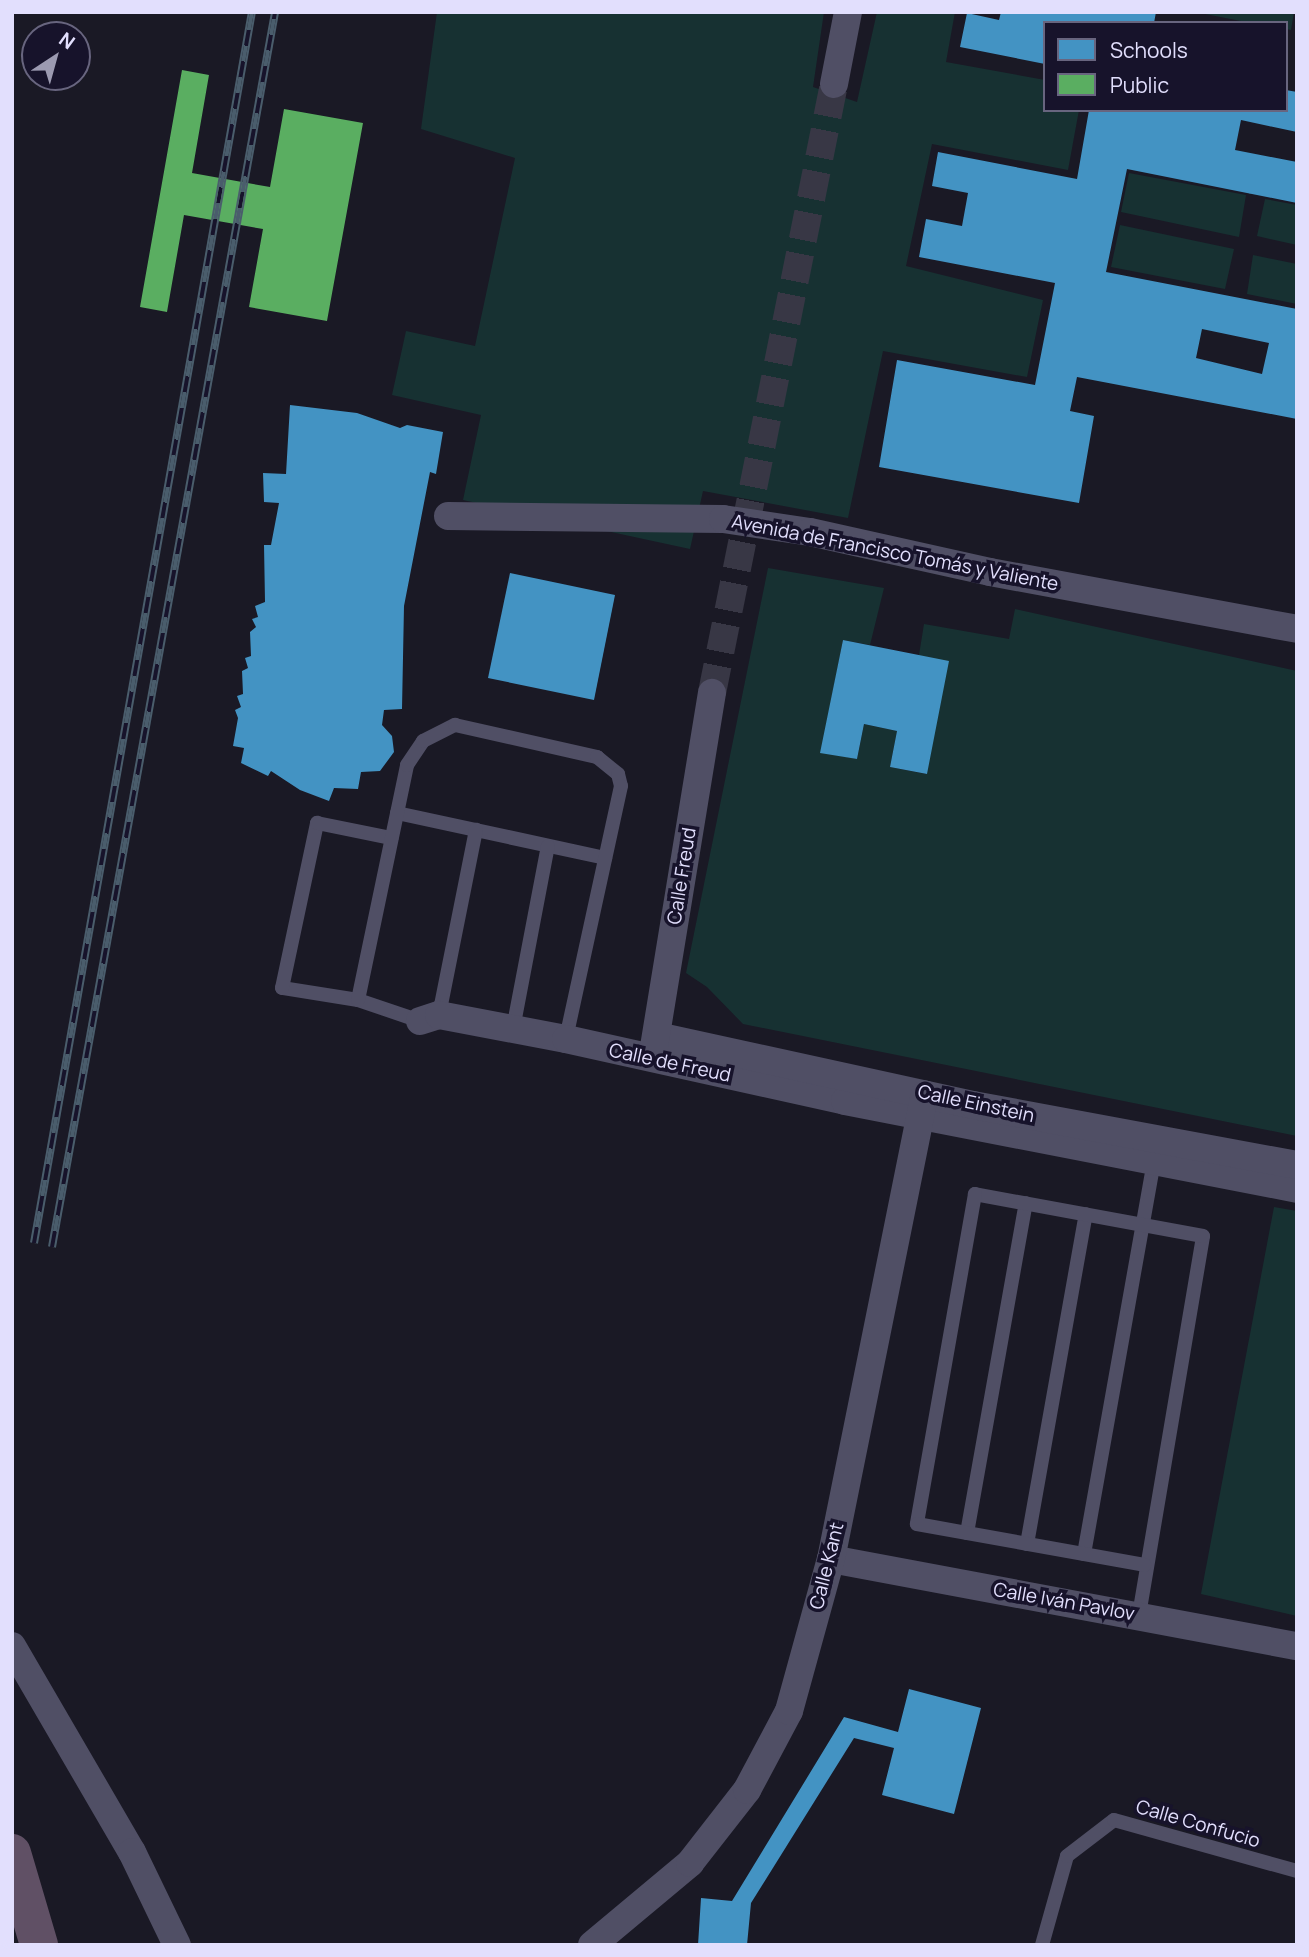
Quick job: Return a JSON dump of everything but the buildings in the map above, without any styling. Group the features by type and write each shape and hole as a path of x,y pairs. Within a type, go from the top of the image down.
{"highway":[{"path":"12,1853 39,1945"}],"street":[{"path":"834,84 848,12"},
{"name":"Avenida de Francisco Tomás y Valiente","path":"448,516 723,519 810,532 990,572 1297,629"},
{"name":"Calle Freud","path":"654,1047 712,694"},
{"name":"Calle de Freud","path":"430,1018 566,1039 654,1047"},
{"name":"Calle Einstein","path":"654,1047 922,1105 1154,1162 1297,1189"},
{"name":"Calle Einstein","path":"922,1105 1297,1166"},
{"name":"Calle Kant","path":"592,1945 691,1863 747,1790 789,1711 831,1559 922,1105"},
{"name":"Calle Iván Pavlov","path":"831,1559 1297,1646"},
{"path":"12,1646 132,1852 177,1945"}],"lane":[{"path":"358,1000 407,765 423,741 455,725 597,757 618,774 621,786 566,1039"},
{"path":"397,813 606,858"},
{"path":"391,838 317,823 282,988 358,1000 430,1018 477,830"},
{"path":"513,1029 548,846"},
{"path":"1084,1554 1154,1162"},
{"path":"1139,1615 1144,1565 1203,1236 975,1194 916,1524 1144,1565"},
{"path":"967,1533 1026,1203"},
{"path":"1027,1544 1086,1214"},
{"name":"Calle Confucio","path":"1042,1945 1067,1856 1114,1820 1297,1871"}],"green space":[{"path":"437,12 824,12 813,87 857,102 877,12 955,12 946,62 1043,80 1043,112 1079,112 1068,170 932,144 906,266 1043,300 1027,377 883,351 848,518 703,491 690,549 463,500 481,415 392,395 406,331 475,346 515,158 421,129"},
{"path":"1195,12 1294,12 1291,30 1288,29 1288,21 1241,21"},
{"path":"1129,173 1246,195 1239,237 1121,212"},
{"path":"1265,199 1297,205 1297,245 1257,236"},
{"path":"1120,225 1234,249 1225,289 1111,267"},
{"path":"1253,255 1297,264 1297,304 1247,294"},
{"path":"768,568 884,588 870,645 843,640 821,752 857,759 864,724 897,731 890,767 926,774 919,655 924,624 1009,639 1015,609 1297,671 1297,1136 743,1024 707,987 686,973"},
{"path":"1274,1207 1297,1211 1297,1616 1201,1594"}],"tunnel":[{"path":"712,693 834,84"}],"railway":[{"path":"34,1243 252,12"},
{"path":"52,1247 275,12"}]}
